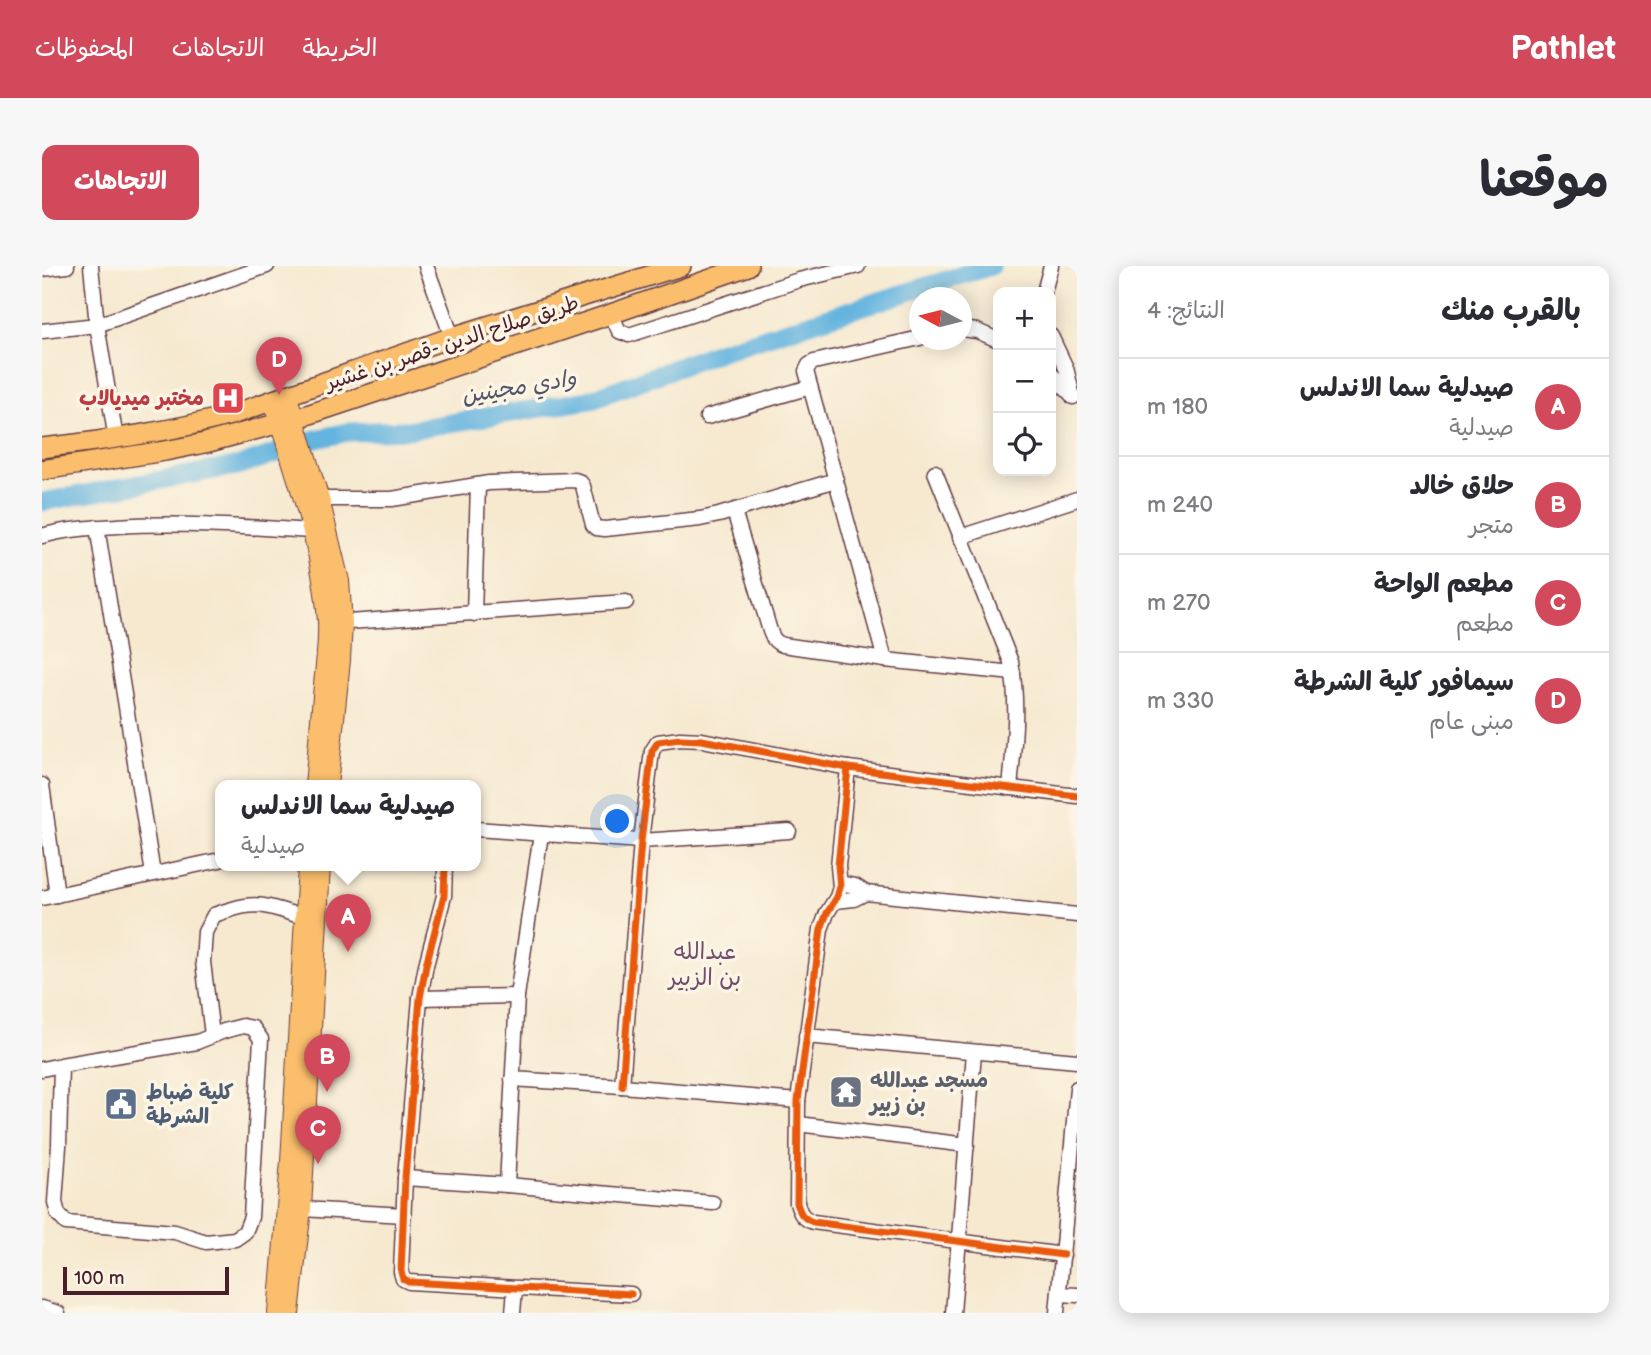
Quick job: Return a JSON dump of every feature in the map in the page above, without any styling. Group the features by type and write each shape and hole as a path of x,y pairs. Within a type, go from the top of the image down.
{"highway":[{"path":"42,448 116,439 206,422 452,337 681,266"},
{"name":"طريق صلاح الدين -قصر بن غشير","path":"42,470 165,451 289,427 748,266"}],"main road":[{"path":"280,397 340,581 335,623 325,660 315,780"},
{"path":"312,490 312,531 335,623 341,660 329,780"},
{"path":"290,1313 302,1209 311,918 307,871"},
{"path":"277,1313 311,918 320,871"}],"street":[{"path":"42,269 67,266"},
{"path":"91,266 97,325 116,439"},
{"path":"42,331 97,325 267,266"},
{"path":"426,266 452,337"},
{"path":"611,314 619,331 629,335 799,280 858,266"},
{"path":"1045,287 1051,266"},
{"path":"972,330 993,338"},
{"path":"886,660 806,371 814,362 909,340"},
{"path":"1056,347 1066,368 1075,399"},
{"path":"1056,379 1075,399"},
{"path":"707,417 810,387"},
{"path":"936,472 1007,651 1013,673 1016,714 1010,788"},
{"path":"312,490 366,500 392,499 489,483 575,480 583,486 593,525 605,530 700,519 836,480"},
{"path":"474,614 478,485"},
{"path":"961,537 1077,499"},
{"path":"734,511 772,638 776,643 886,660 1013,673"},
{"path":"42,536 97,527 188,525 312,531"},
{"path":"97,527 153,874"},
{"path":"335,623 626,602"},
{"path":"622,1086 641,841 652,751 654,746 663,740 722,743 848,768 1077,796"},
{"path":"848,768 838,866 839,892 821,929 798,1101 797,1203 800,1213 813,1222 1063,1255"},
{"path":"42,785 57,895"},
{"path":"481,830 641,841 789,831"},
{"path":"506,1185 517,996 541,834"},
{"path":"42,898 215,861"},
{"path":"444,871 443,896 420,998 405,1178 401,1272 403,1279 410,1282 515,1289 631,1294"},
{"path":"840,883 855,886 866,893 1077,915"},
{"path":"835,901 854,899 866,893"},
{"path":"212,1035 203,962 205,932 214,915 248,905 268,906 311,918"},
{"path":"420,998 517,996"},
{"path":"42,1069 61,1065 197,1042 243,1026 253,1028 261,1040 251,1217 245,1232 235,1239 206,1242 175,1232 66,1223 58,1214 55,1202 61,1065"},
{"path":"806,1036 1077,1061"},
{"path":"953,1313 974,1052"},
{"path":"512,1079 798,1101"},
{"path":"1058,1313 1077,1088"},
{"path":"798,1124 967,1145"},
{"path":"405,1178 713,1203"},
{"path":"302,1209 404,1215"},
{"path":"513,1313 515,1289"},
{"path":"1059,1294 1077,1295"},
{"path":"42,1308 58,1313"}],"waterway":[{"name":"وادي مجينين","path":"42,502 242,465 316,439 348,432 408,430 589,400 721,351 991,266"}],"cycle path":[{"path":"622,1086 641,841 652,751 658,742 702,740 848,768 1077,796"},
{"path":"848,768 838,866 840,887 821,929 798,1101 799,1210 813,1222 1063,1255"},
{"path":"445,871 444,896 420,998 405,1178 401,1272 403,1279 409,1282 631,1294"}],"place":[{"name":"سيمافور كلية الشرطة","path":"279,395"},
{"name":"مختبر ميديالاب","path":"228,398"},
{"name":"صيدلية سما الاندلس","path":"348,952"},
{"name":"حلاق خالد","path":"327,1092"},
{"name":"مسجد عبدالله بن زبير","path":"846,1092"},
{"name":"كلية ضباط الشرطة","path":"121,1104"},
{"name":"مطعم الواحة","path":"318,1164"}],"district":[{"name":"عبدالله بن الزبير","path":"705,965"}]}
